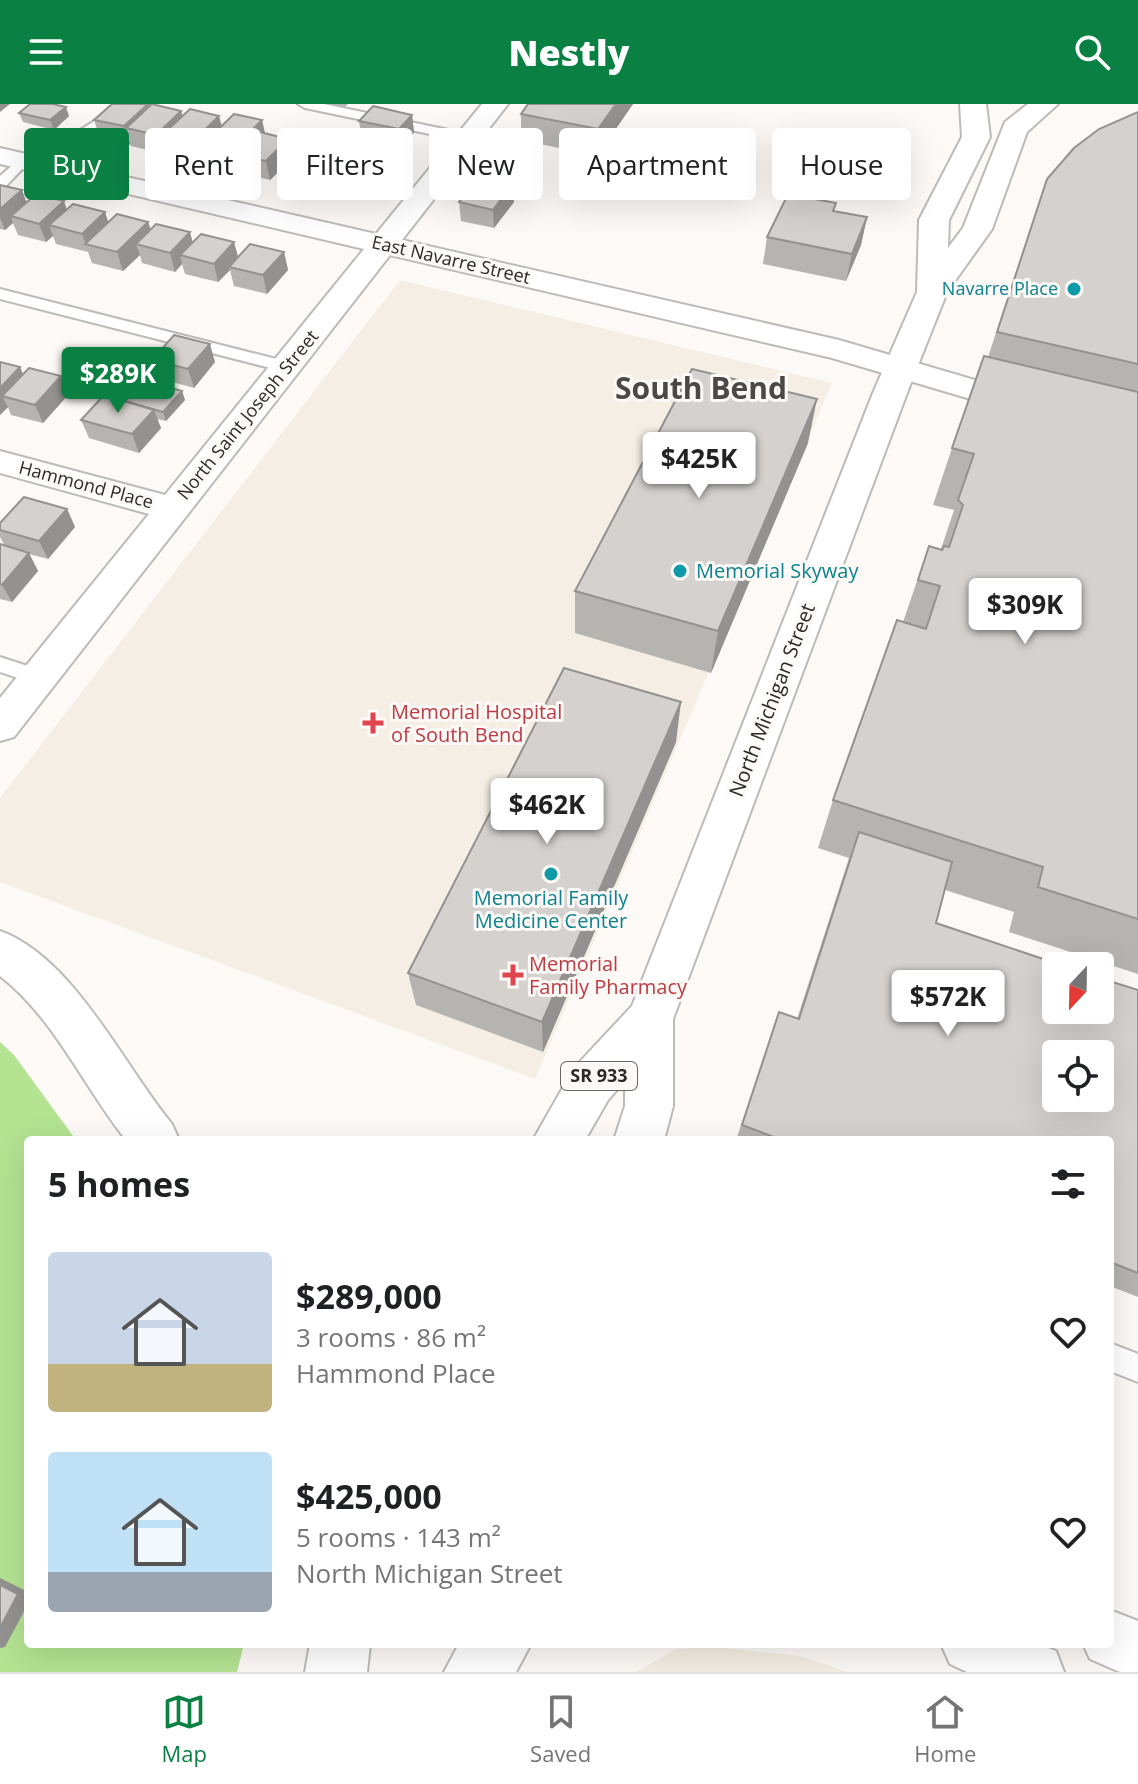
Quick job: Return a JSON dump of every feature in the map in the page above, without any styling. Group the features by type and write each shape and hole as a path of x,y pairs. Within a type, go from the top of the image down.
{"main road":[{"name":"North Michigan Street","path":"932,292 934,220 976,137 973,104"},
{"name":"North Michigan Street","path":"640,1136 649,1106 650,1019 900,368 932,292 977,229 1005,147 1015,128 1045,104"},
{"name":"North Michigan Street","path":"560,1136 591,1084 650,1019"},
{"path":"336,1672 339,1648"},
{"path":"475,1672 497,1648"}],"street":[{"name":"North Saint Joseph Street","path":"476,128 495,104"},
{"name":"East Navarre Street","path":"19,160 839,350 974,390 1138,427"},
{"name":"North Saint Joseph Street","path":"0,726 429,187"},
{"name":"Hammond Place","path":"0,462 173,509"},
{"path":"0,950 39,982 62,1008 152,1136"},
{"path":"1114,1641 1138,1650"},
{"path":"979,1648 1035,1672"}],"lane":[{"path":"0,184 19,160 130,104"},
{"path":"305,104 429,130"},
{"path":"0,294 286,367"},
{"path":"0,664 39,677"},
{"path":"1114,1359 1138,1368"}],"shaded area":[{"name":"Memorial Hospital of South Bend","path":"400,280 832,383 535,1079 0,882 0,798"},
{"path":"724,1648 800,1656 848,1672 635,1672 677,1649"}],"green space":[{"path":"0,1042 14,1055 73,1136 24,1136 24,1648 243,1648 237,1672 0,1672"}],"building":[{"path":"30,104 66,107 50,120 19,113"},
{"path":"112,104 148,104 124,126 94,120"},
{"path":"152,104 181,111 163,128 145,128 145,132 126,128"},
{"path":"528,104 616,104 599,128 521,114"},
{"path":"373,106 412,115 400,128 359,121"},
{"path":"190,109 219,116 207,128 170,128"},
{"name":"Navarre Place","path":"1138,112 1138,364 997,332 1047,179 1074,148 1099,129"},
{"path":"234,114 262,120 254,128 220,128"},
{"path":"261,132 277,136 277,150 266,161 261,160"},
{"path":"0,185 22,190 0,209"},
{"path":"29,200 64,201 39,224 11,216"},
{"path":"461,200 500,200 493,210 459,202"},
{"path":"785,200 836,203 833,211 867,217 852,254 767,237"},
{"path":"73,204 105,212 82,234 49,225"},
{"path":"117,214 148,222 117,252 85,244"},
{"path":"156,224 190,232 170,253 136,244"},
{"path":"201,234 234,242 214,264 180,255"},
{"path":"250,244 284,252 263,275 229,267"},
{"path":"174,335 210,344 188,369 152,360"},
{"path":"984,356 1138,392 1138,919 1038,887 1043,867 833,800 897,620 926,629 940,586 918,580 929,546 942,550 944,546 949,547 963,505 958,500 974,454 952,448"},
{"path":"0,362 20,367 0,388"},
{"path":"29,368 61,376 35,405 2,396"},
{"name":"Memorial Skyway","path":"692,369 817,399 718,631 575,591"},
{"path":"143,380 182,391 163,412 125,401"},
{"path":"104,395 154,410 132,434 81,420"},
{"path":"24,497 67,509 39,541 0,530 0,523"},
{"path":"0,544 29,553 2,585 0,584"},
{"name":"Memorial Family Medicine Center","path":"564,668 681,702 542,1022 408,973"},
{"path":"859,832 952,862 936,923 1042,959 1042,1024 1114,1024 1114,982 1138,990 1138,1273 1114,1264 1114,1136 771,1136 742,1125 779,1012 799,1019"},
{"path":"0,1585 18,1594 0,1628"}],"place":[{"name":"Navarre Place","path":"1074,289"},
{"name":"Memorial Skyway","path":"680,571"},
{"name":"Memorial Hospital of South Bend","path":"373,723"},
{"name":"Memorial Family Medicine Center","path":"551,874"},
{"name":"Memorial Family Pharmacy","path":"513,975"}],"district":[{"name":"South Bend","path":"701,389"}]}
